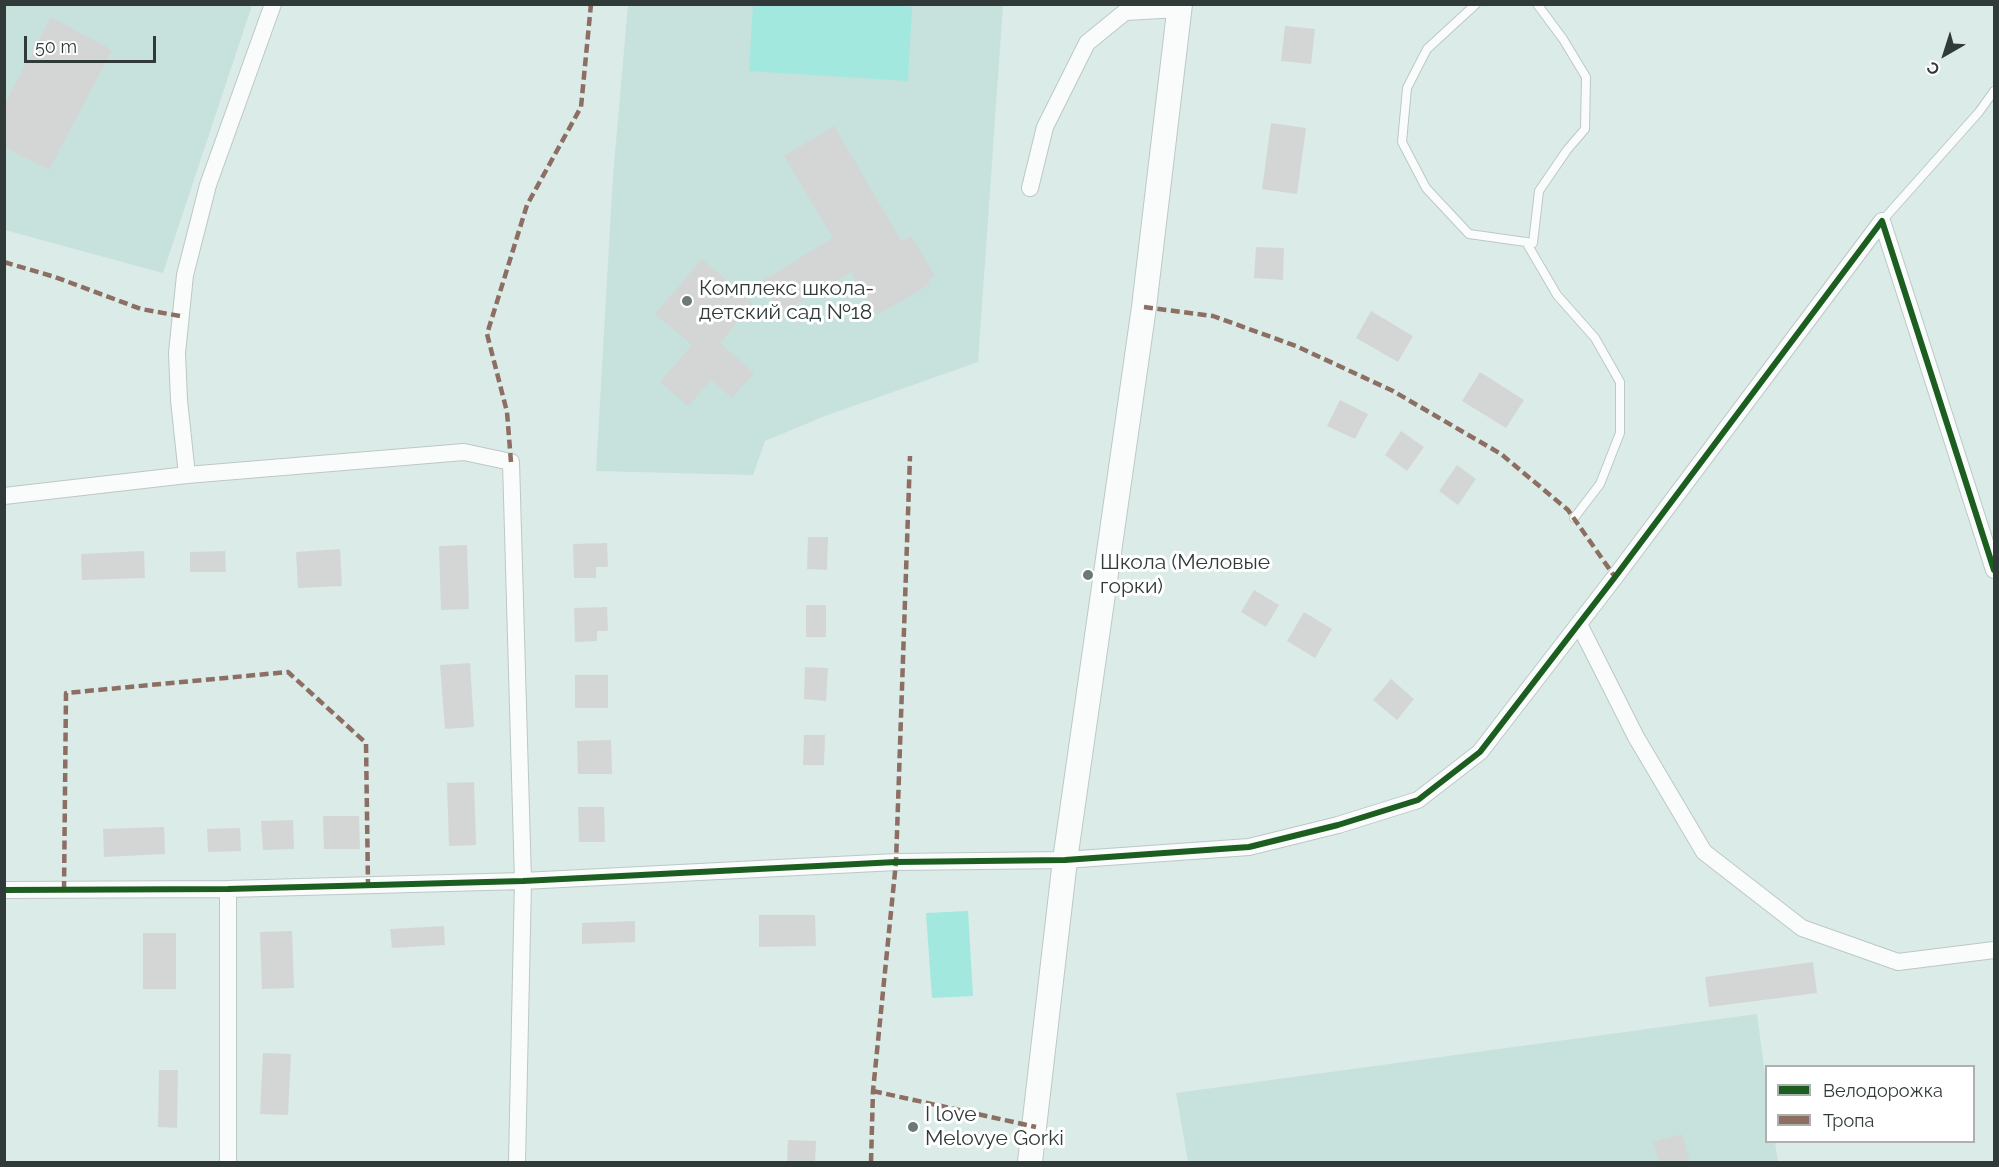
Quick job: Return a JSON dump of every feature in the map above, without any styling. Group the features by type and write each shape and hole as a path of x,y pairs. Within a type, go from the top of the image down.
{"street":[{"path":"187,475 179,400 177,353 185,275 208,185 273,4"},
{"path":"1030,188 1045,127 1087,43 1125,12 1179,7 1144,307 1065,860 1030,1162"},
{"path":"1882,221 1995,570"},
{"path":"4,890 228,889 524,881 896,862 1065,860 1249,847 1338,825 1418,800 1480,752 1882,221"},
{"path":"4,496 187,475 464,452 511,462 524,881 517,1162"},
{"path":"1579,624 1636,737 1704,852 1802,928 1898,962 1995,950"},
{"path":"228,889 228,1162"}],"lane":[{"path":"1476,4 1427,49 1407,88 1402,142 1426,188 1469,234 1533,243 1539,191 1567,150 1585,129 1586,77 1563,39 1537,4"},
{"path":"1882,221 1995,91"},
{"path":"1526,242 1557,295 1595,338 1620,382 1620,433 1600,484 1574,518"}],"shaded area":[{"path":"877,4 912,7 908,81 749,71 753,5"},
{"path":"4,5 252,5 163,273 5,230"},
{"path":"628,5 1003,5 978,362 825,416 765,441 753,475 596,471 613,176"},
{"path":"968,911 973,996 932,998 926,913"},
{"path":"1757,1014 1765,1074 1765,1143 1775,1143 1778,1162 1188,1162 1176,1093"}],"building":[{"path":"51,17 112,50 49,170 4,147 4,105"},
{"path":"1285,26 1315,29 1311,64 1281,61"},
{"path":"1271,123 1306,128 1297,194 1262,189"},
{"path":"834,126 902,242 911,236 935,276 928,280 930,284 877,315 851,272 781,313 762,281 833,238 784,156"},
{"path":"1256,247 1284,248 1283,280 1254,278"},
{"path":"702,259 753,303 720,343 754,373 732,398 711,380 688,406 660,382 692,345 655,314"},
{"path":"1371,311 1413,336 1398,362 1356,338"},
{"path":"1480,372 1524,400 1506,428 1462,401"},
{"path":"1340,400 1368,414 1355,439 1327,426"},
{"path":"1401,431 1424,447 1407,471 1385,455"},
{"path":"1457,465 1476,479 1458,505 1439,491"},
{"path":"808,537 828,537 827,570 807,569"},
{"path":"607,543 608,567 596,567 596,578 574,578 573,544"},
{"path":"467,545 469,609 441,610 439,546"},
{"path":"340,549 342,586 298,588 296,552"},
{"path":"144,551 145,578 82,580 81,554"},
{"path":"225,551 226,572 190,572 190,552"},
{"path":"1254,590 1279,605 1266,627 1241,612"},
{"path":"806,605 826,605 826,637 806,637"},
{"path":"607,607 608,631 597,631 597,641 575,642 574,608"},
{"path":"1304,612 1332,629 1315,658 1287,641"},
{"path":"470,663 474,727 445,729 440,665"},
{"path":"805,667 828,668 826,701 804,699"},
{"path":"575,675 608,675 608,708 575,708"},
{"path":"1391,679 1414,699 1397,720 1373,700"},
{"path":"804,735 825,735 824,765 803,765"},
{"path":"611,740 612,774 578,774 577,741"},
{"path":"474,782 476,845 449,846 447,783"},
{"path":"578,807 604,807 605,842 579,842"},
{"path":"323,816 359,816 360,849 324,849"},
{"path":"293,820 294,849 263,850 261,821"},
{"path":"164,827 165,854 104,857 103,829"},
{"path":"240,828 241,851 208,852 207,829"},
{"path":"759,915 815,915 816,946 759,947"},
{"path":"635,921 635,942 582,944 582,923"},
{"path":"444,926 445,945 392,948 390,929"},
{"path":"292,931 294,988 262,989 260,932"},
{"path":"143,933 176,933 176,989 143,989"},
{"path":"1813,962 1817,993 1709,1007 1705,977"},
{"path":"263,1053 291,1054 288,1115 260,1114"},
{"path":"159,1070 178,1070 177,1128 158,1127"},
{"path":"1682,1134 1690,1162 1659,1162 1653,1142"},
{"path":"788,1140 816,1141 815,1162 787,1162"}],"marked path":[{"path":"511,462 507,412 487,334 527,205 581,107 591,4"},
{"path":"4,262 55,277 141,309 180,316"},
{"path":"1144,307 1213,316 1296,346 1393,391 1501,454 1568,510 1615,577"},
{"path":"871,1162 873,1091 896,862 910,456"},
{"path":"64,890 66,693 288,672 366,743 368,885"},
{"path":"873,1091 1036,1127"}],"cycle path":[{"path":"4,890 228,889 523,881 896,862 1065,860 1249,847 1338,825 1418,800 1480,752 1615,577 1882,221 1994,570"}],"place":[{"name":"Комплекс школа- детский сад №18","path":"687,301"},
{"name":"Школа (Меловые горки)","path":"1088,575"},
{"name":"I love Melovye Gorki","path":"913,1127"}]}
